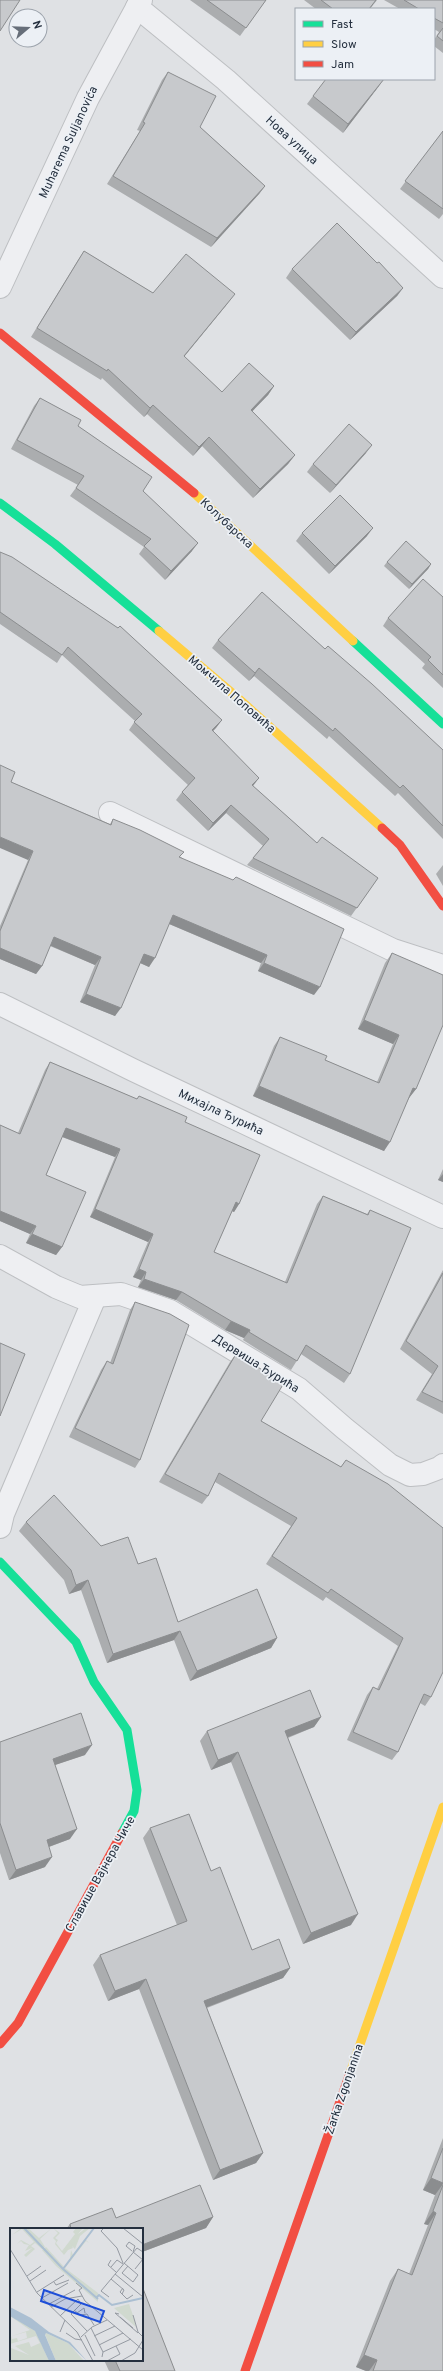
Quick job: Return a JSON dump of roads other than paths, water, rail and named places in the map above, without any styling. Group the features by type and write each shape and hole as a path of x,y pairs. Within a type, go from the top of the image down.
{"street":[{"name":"Нова улица","path":"139,4 226,80 443,276"},
{"name":"Muharema Suljanovića","path":"0,287 88,98 139,4"},
{"name":"Колубарска","path":"0,333 185,484 443,724"},
{"name":"Момчила Поповића","path":"0,503 55,544 238,698 400,844 443,906"},
{"path":"110,812 393,950 443,966"},
{"name":"Михајла Ђурића","path":"0,1004 140,1074 443,1218"},
{"name":"Дервиша Ђурића","path":"0,1256 56,1287 80,1297 121,1294 141,1299 170,1311 299,1389 390,1465 410,1475 423,1474 443,1465"},
{"path":"0,1527 6,1507 95,1297"},
{"name":"Славише Вајнера Чиче","path":"0,1562 76,1642 94,1682 127,1730 137,1790 134,1811 18,2022 0,2044"},
{"name":"Žarka Zgonjanina","path":"245,2371 443,1807"}]}
